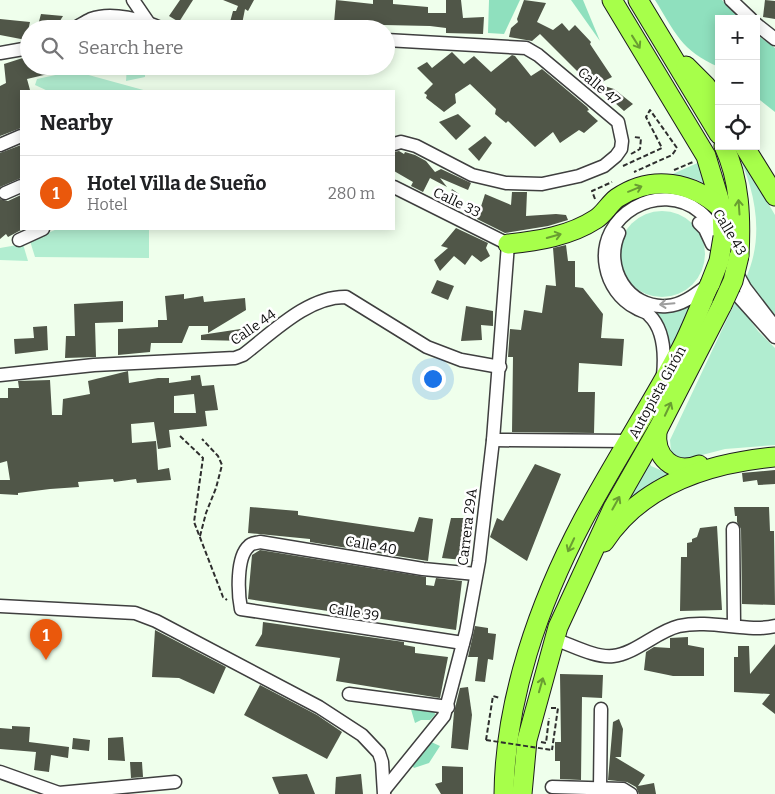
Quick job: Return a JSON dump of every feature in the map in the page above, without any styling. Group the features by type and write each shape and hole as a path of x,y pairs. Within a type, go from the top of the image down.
{"highway":[{"name":"Autopista Girón","path":"504,794 512,718 542,608 583,520 682,348 719,261 717,241 722,209 706,156 612,0"},
{"path":"638,0 715,127"},
{"path":"674,58 692,71 715,100"},
{"name":"Autopista Girón","path":"522,794 527,740 554,639 613,508 657,431 722,305 732,281 739,256 739,202 734,176 725,150"},
{"path":"746,150 775,196"},
{"path":"508,244 531,242 576,229 597,218 606,207 630,191 657,183 686,186 712,199 722,209"},
{"path":"657,431 658,450 663,458 679,468 688,469 715,459 775,449"},
{"path":"584,572 608,536 632,511 674,481 730,462 775,457"}],"street":[{"path":"133,0 147,20"},
{"path":"731,0 747,15"},
{"path":"90,20 116,16 137,20"},
{"path":"765,28 775,39"},
{"name":"Calle 47","path":"395,41 526,48 538,55 618,122 621,134"},
{"path":"0,53 20,50"},
{"path":"395,144 401,142 416,146 472,175 522,185 542,184 593,172 616,156 621,149 621,134"},
{"path":"0,145 20,136"},
{"path":"5,193 20,186"},
{"name":"Calle 33","path":"395,188 508,244"},
{"name":"Calle 43","path":"662,383 664,356 658,329 648,313 624,301 615,290 605,265 605,251 614,225 634,207 660,199 674,200 699,211 716,233 745,288 775,327"},
{"name":"Calle 43","path":"710,284 683,302 667,306 651,304 636,298 624,287 616,273 613,258 615,242 623,227 634,216 648,209 664,206 680,210 694,218 717,241"},
{"path":"19,240 41,230"},
{"name":"Carrera 29A","path":"384,792 444,716 448,707 463,643 476,574 493,440 508,244"},
{"name":"Calle 44","path":"0,375 94,365 236,358 243,356 320,300 333,296 346,297 360,304 427,347 461,360 500,367"},
{"path":"740,298 775,337"},
{"path":"493,440 630,441"},
{"path":"733,529 734,625"},
{"name":"Calle 40","path":"241,609 239,596 243,554 249,545 260,542 423,569 476,574"},
{"path":"0,606 135,613 156,621 319,707 362,735 379,753 384,792"},
{"name":"Calle 39","path":"241,609 463,643"},
{"path":"554,639 602,655 614,656 657,634 679,626 703,623 775,626"},
{"path":"349,694 448,707"},
{"path":"600,788 601,709"},
{"path":"0,772 59,794 175,782"},
{"path":"552,786 623,789 631,794"}],"path":[{"path":"622,166 662,148 646,117 650,110 677,148 672,155 628,175"},
{"path":"621,134 641,138 640,149 627,158"},
{"path":"673,170 706,156"},
{"path":"597,204 592,191 619,179"},
{"path":"180,436 202,458 194,522 223,597 241,609"},
{"path":"200,538 222,465 218,456 202,439"},
{"path":"499,706 500,697 493,696 486,740 552,750 558,708 551,707 546,743"}],"green space":[{"path":"489,0 520,0 504,34 488,33"},
{"path":"571,0 583,0 600,41"},
{"path":"655,0 722,0 736,15 715,15 715,65 687,47 674,31"},
{"path":"760,37 775,48 775,112 760,100"},
{"path":"56,75 89,75 143,90 46,90 35,85 37,79"},
{"path":"126,75 145,75 145,77 126,81"},
{"path":"736,150 775,215 775,318 745,280 755,246 756,229 752,195 748,178"},
{"path":"702,161 709,186 695,179 666,177"},
{"path":"654,211 670,211 679,214 693,223 702,237 705,254 702,271 693,285 679,294 670,297 654,297 638,290 626,278 619,262 619,246 626,230 638,218"},
{"path":"55,230 149,230 149,258 35,257 30,241"},
{"path":"23,244 28,261 0,260 0,248"},
{"path":"698,298 669,354 653,311"},
{"path":"736,300 758,331 775,348 775,445 725,449 683,460 671,452 670,440"},
{"path":"648,458 651,466 672,475 613,522"},
{"path":"410,706 434,707 435,715 430,720 421,720 415,723"},
{"path":"429,741 440,746 429,763 414,768 410,763 415,757 423,754 422,749"}],"building":[{"path":"180,0 193,0 180,20 176,20 169,16"},
{"path":"223,0 254,0 248,11 245,9 243,20 231,20 233,11 236,11 238,6"},
{"path":"336,0 373,4 373,0 393,0 393,4 428,7 428,13 446,13 446,0 461,0 463,18 484,17 483,34 446,33 446,28 430,26 395,25 395,20 334,20"},
{"path":"524,0 546,3 537,22 553,30 562,23 569,31 575,25 591,42 590,44 612,77 598,84 614,89 633,104 624,111 595,85 593,87 540,34 532,41 509,37 511,28 518,22 517,19"},
{"path":"765,0 775,1 775,19 763,17"},
{"path":"41,14 63,16 61,20 39,20"},
{"path":"0,19 20,21 20,39 0,35"},
{"path":"452,52 464,64 474,56 491,72 512,55 515,56 531,76 542,69 587,107 589,110 587,111 598,121 584,133 579,130 560,143 553,132 535,147 508,121 506,123 495,114 496,109 470,84 455,94 456,103 444,112 426,98 427,95 424,93 433,84 417,68 427,62 432,68"},
{"path":"20,59 20,75 44,75 27,79 30,90 20,90 20,128 0,136 0,86 6,83 4,64"},
{"path":"458,114 471,126 456,140 439,122"},
{"path":"485,136 492,143 479,161 468,149"},
{"path":"20,145 20,178 0,187 0,153"},
{"path":"395,152 415,155 426,161 435,172 441,169 471,183 468,190 440,178 447,187 430,178 423,192 411,186 413,182 395,172"},
{"path":"452,189 459,194 456,209 445,203"},
{"path":"512,192 527,192 526,216 556,214 566,215 568,220 548,226 505,233 477,219 485,194 511,205"},
{"path":"20,195 21,230 8,237 6,234 0,239 0,199 8,201"},
{"path":"456,228 488,243 486,248 490,256 481,262 472,255 465,265 454,256 440,271 434,260 448,248 441,246"},
{"path":"566,245 568,261 575,261 575,287 583,288 603,314 601,338 624,339 622,366 579,363 578,392 595,392 594,433 512,432 513,357 508,357 510,329 521,330 524,310 542,313 546,285 556,286 553,248"},
{"path":"437,280 454,286 448,300 431,293"},
{"path":"184,294 184,299 203,296 204,302 245,298 246,310 208,333 208,326 189,326 182,343 151,343 150,352 118,355 118,329 158,327 158,320 167,320 165,296"},
{"path":"123,301 123,322 95,323 96,357 65,358 66,336 75,336 74,304"},
{"path":"466,306 493,311 493,326 481,325 482,340 461,341"},
{"path":"47,326 48,350 15,354 14,339 34,338 33,327"},
{"path":"247,328 246,341 201,340 201,335"},
{"path":"128,371 129,383 169,378 169,383 191,380 191,376 200,375 202,386 214,385 218,410 205,411 207,426 169,430 171,447 158,449 154,422 131,424 132,443 156,441 158,470 169,468 171,480 137,483 136,479 114,482 113,479 78,482 79,487 18,493 18,495 0,494 0,480 10,480 7,461 0,463 0,398 8,398 8,388 19,388 18,381 50,380 52,415 62,415 63,399 90,394 88,381","holes":["194,394 196,413 174,413 174,396"]},
{"path":"535,464 561,474 527,561 490,537 497,518 503,521"},
{"path":"775,470 775,484 758,485 757,480 743,482 742,473"},
{"path":"250,507 298,511 298,515 414,532 419,517 433,519 428,561 310,542 310,539 248,533"},
{"path":"734,507 769,507 770,531 774,531 775,605 742,604 741,529 737,522 737,516 735,516"},
{"path":"451,518 468,518 467,528 471,528 470,539 466,539 463,560 442,558"},
{"path":"717,526 722,610 680,611 681,557 687,557 687,543 692,542 692,539 697,537 700,528"},
{"path":"260,550 426,577 426,585 434,586 436,578 462,581 456,630 248,599 252,555"},
{"path":"263,622 404,642 404,645 415,647 415,653 448,657 440,698 336,681 340,658 255,646 262,634"},
{"path":"475,626 488,628 488,633 496,634 493,660 488,659 485,682 475,681 478,657 468,657"},
{"path":"155,630 226,667 214,694 179,678 152,677"},
{"path":"688,637 688,645 704,648 704,676 673,676 644,670 646,652 654,647 670,648 670,638"},
{"path":"775,644 775,714 762,704 770,694 734,692 734,657 738,657 738,646 749,646 750,674"},
{"path":"560,674 603,675 602,698 582,697 581,780 560,779 560,761 555,761 555,742 561,742"},
{"path":"260,685 317,715 342,732 327,759 244,715"},
{"path":"468,687 472,715 468,750 451,748 454,712 460,688"},
{"path":"619,719 623,729 621,757 615,757 645,775 638,786 654,783 656,794 639,794 636,787 627,782 608,780 613,722"},
{"path":"12,726 30,727 29,742 69,747 68,758 51,755 49,772 34,770 36,752 0,749 0,728 12,729"},
{"path":"123,737 125,761 108,760 108,738"},
{"path":"73,738 90,740 89,751 72,749"},
{"path":"130,762 142,762 143,777 131,778"},
{"path":"442,766 463,767 463,794 441,794 435,784 442,782"},
{"path":"307,774 315,794 279,794 272,777"},
{"path":"361,774 363,794 335,794 336,777"}],"place":[{"name":"Hotel Villa de Sueño","path":"46,660"}]}
